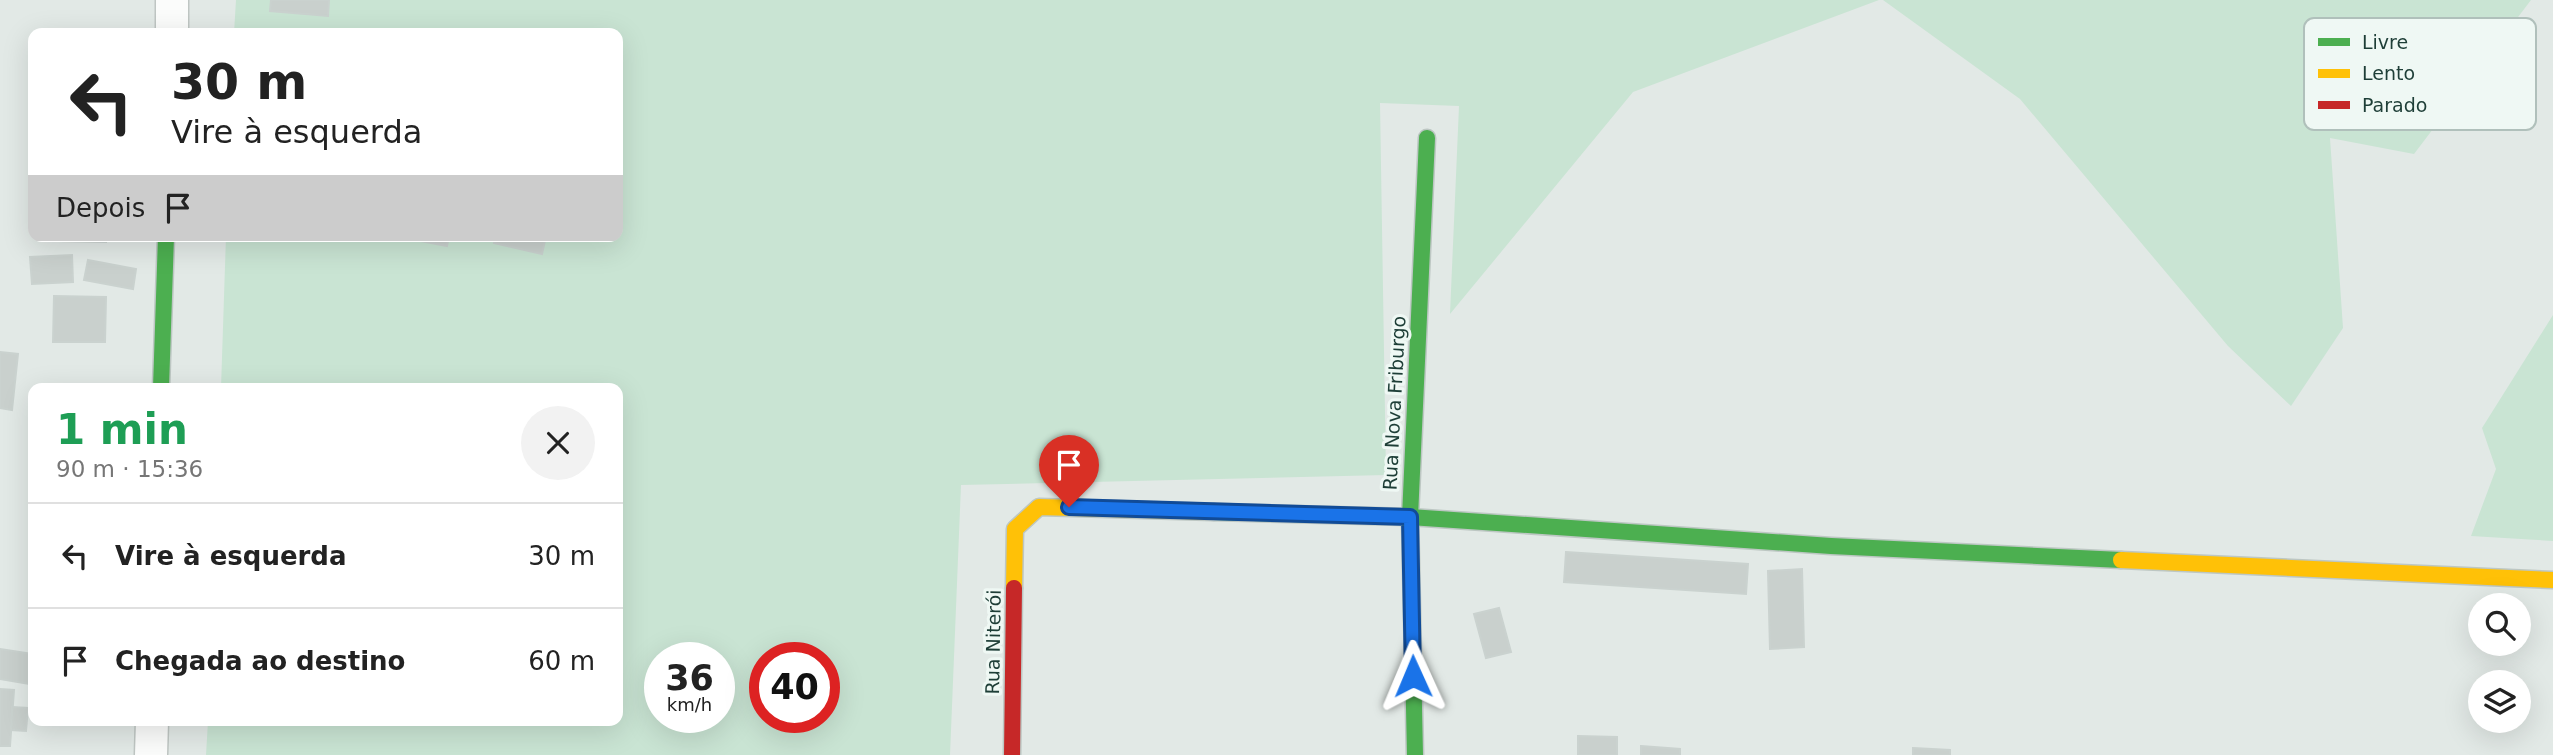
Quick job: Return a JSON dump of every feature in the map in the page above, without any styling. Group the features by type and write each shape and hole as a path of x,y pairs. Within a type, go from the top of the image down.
{"street":[{"path":"172,28 173,0"},
{"name":"Rua Nova Friburgo","path":"1415,755 1410,517 1427,138"},
{"path":"161,383 166,242"},
{"name":"Rua Niterói","path":"1012,755 1015,529 1024,517 1039,507 1410,517"},
{"path":"1410,517 1831,546 2553,580"},
{"path":"151,755 152,726"}],"green space":[{"path":"236,0 1879,0 1633,92 1450,314 1459,106 1380,103 1386,475 961,485 950,755 206,755 208,726 623,726 623,383 221,383 226,242 623,242 623,28 234,28"},
{"path":"1883,0 2531,0 2517,18 2304,18 2304,130 2432,130 2414,154 2330,138 2343,328 2291,406 2228,346 2020,99"},
{"path":"2553,315 2553,541 2471,536 2496,469 2482,428"}],"building":[{"path":"271,0 329,0 328,16 270,11"},
{"path":"426,242 448,242 447,246"},
{"path":"494,242 545,242 542,254"},
{"path":"72,255 73,282 32,284 30,257"},
{"path":"88,260 136,269 133,289 84,280"},
{"path":"54,296 106,297 105,342 53,342"},
{"path":"0,352 18,354 12,410 0,408"},
{"path":"1566,552 1748,564 1746,594 1564,582"},
{"path":"1802,569 1804,647 1770,649 1768,571"},
{"path":"1499,608 1511,652 1486,658 1474,614"},
{"path":"0,649 28,653 28,684 0,679"},
{"path":"0,689 14,690 10,746 0,746"},
{"path":"12,707 28,708 26,731 11,730"},
{"path":"1578,736 1617,737 1617,755 1578,755"},
{"path":"1641,746 1680,749 1680,755 1641,755"},
{"path":"1913,748 1950,750 1950,755 1913,755"}],"traffic: fast":[{"path":"1415,755 1410,517 1427,138"},
{"path":"161,383 166,242"},
{"path":"1214,512 1410,517 1831,546 2121,560"}],"traffic: slow":[{"path":"1014,588 1015,529 1039,507 1214,512"},
{"path":"2121,560 2553,580"}],"traffic: jam":[{"path":"1012,755 1014,588"}],"route":[{"path":"1069,507 1410,517 1413,676"}]}
